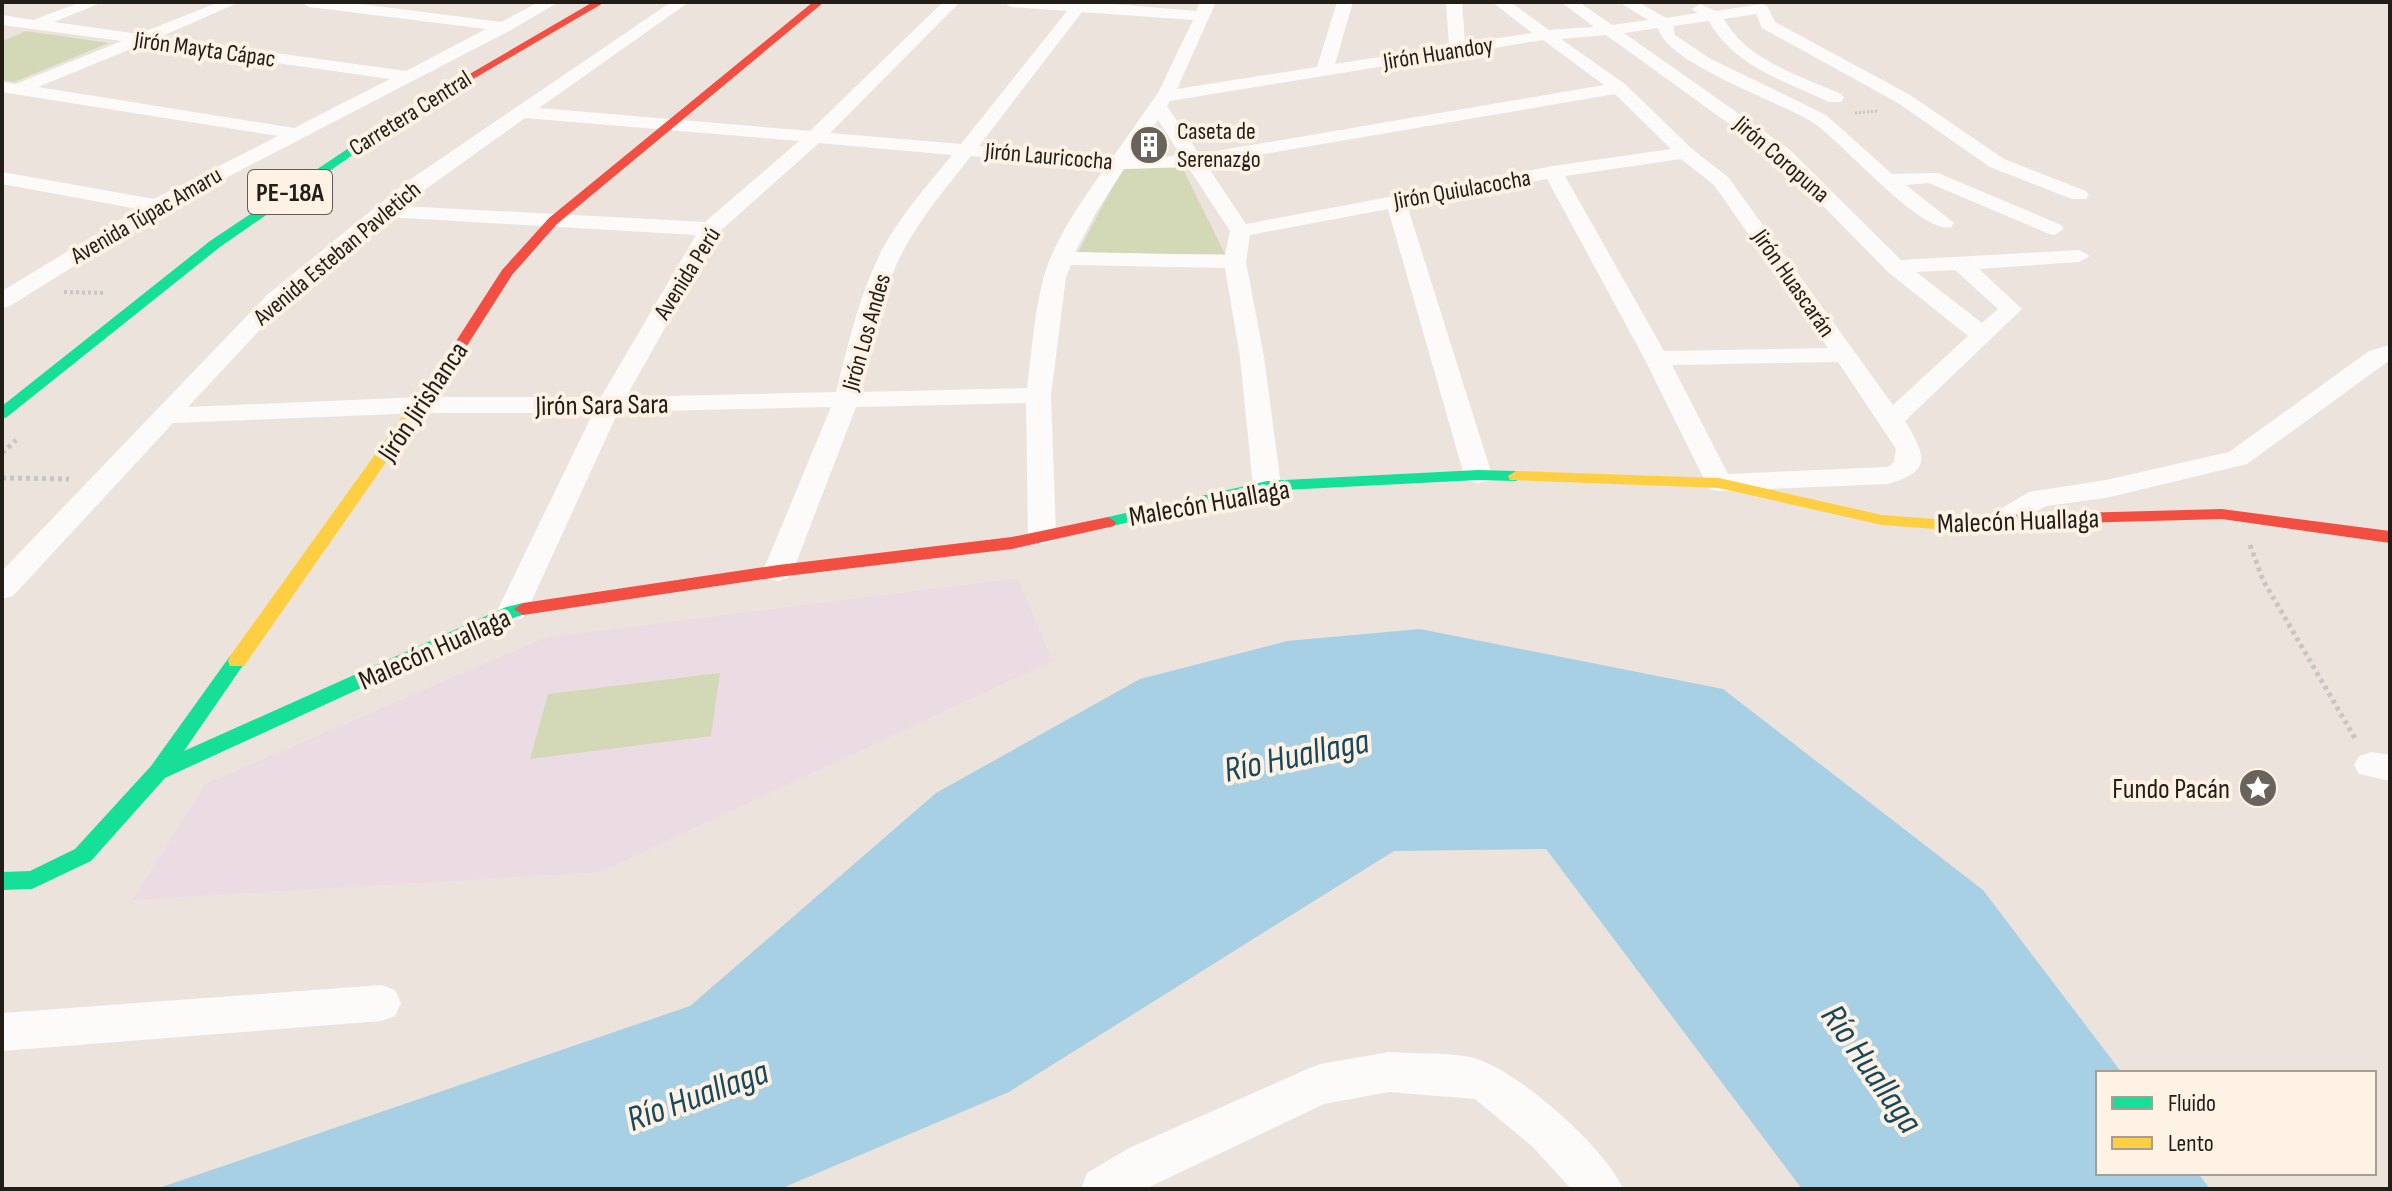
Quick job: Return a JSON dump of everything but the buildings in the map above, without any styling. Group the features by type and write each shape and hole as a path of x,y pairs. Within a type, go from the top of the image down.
{"main road":[{"name":"Carretera Central","path":"2,414 147,294 359,143 542,32 600,2"},
{"name":"Jirón Jirishanca","path":"2,881 32,880 83,855 158,772 421,405 507,273 553,221 819,2"},
{"name":"Malecón Huallaga","path":"158,772 512,611 778,571 1012,543 1267,486 1478,475 1719,483 1882,520 1975,527 2002,520 2222,514 2390,537"}],"street":[{"path":"2,37 95,2"},
{"path":"9,88 232,2"},
{"path":"309,2 542,32"},
{"name":"Avenida Túpac Amaru","path":"6,294 157,206 293,133 551,2"},
{"name":"Avenida Esteban Pavletich","path":"2,589 275,300 383,211 681,2"},
{"name":"Avenida Perú","path":"512,611 609,405 710,229 816,136 952,2"},
{"path":"1011,2 1205,9 1160,102 1116,163 1061,258 1055,277 1038,395 1042,535"},
{"path":"1324,72 1345,2"},
{"path":"1454,2 1457,50"},
{"name":"Jirón Huascarán","path":"1500,2 1619,88 1685,153 1721,181 1909,449 1910,458 1900,472 1887,476 1719,483"},
{"name":"Jirón Coropuna","path":"1569,2 1613,30 1782,153 1896,267 1981,334"},
{"path":"1627,2 1664,23 1668,37 1679,48 1820,119 1887,180 1944,223"},
{"path":"1686,2 1714,16 1719,30 1732,44 1835,98"},
{"name":"Jirón Los Andes","path":"778,571 847,398 873,295 891,253 1080,4"},
{"name":"Jirón Huandoy","path":"1160,102 1547,35 1613,30 1762,9 1768,25 1904,99 1997,163 2079,195"},
{"name":"Jirón Mayta Cápac","path":"2,20 408,76"},
{"path":"9,88 293,133"},
{"name":"Jirón Lauricocha","path":"523,112 1116,163 1192,161 1619,88"},
{"path":"1160,102 1192,161 1240,231 1235,262 1252,357 1267,486"},
{"name":"Jirón Quiulacocha","path":"1240,231 1553,172 1685,153"},
{"path":"1553,172 1656,358 1719,483"},
{"path":"1887,180 1931,177 2054,229"},
{"path":"2,178 157,206"},
{"path":"1396,201 1478,475"},
{"path":"383,211 710,229"},
{"path":"1896,267 2079,256"},
{"path":"1061,258 1235,262"},
{"path":"1891,420 2011,309 1960,263"},
{"path":"2002,520 2039,498 2106,489 2238,458 2378,356 2390,352"},
{"path":"1656,358 1845,355"},
{"name":"Jirón Sara Sara","path":"167,416 421,405 609,405 1038,395"},
{"path":"2,1032 381,1003"},
{"path":"1103,1189 1145,1164 1320,1084 1389,1072 1471,1077 1490,1085 1548,1132 1601,1189"}],"path":[{"path":"6,294 147,294"},
{"path":"2,478 108,479"},
{"path":"2240,518 2263,580 2380,766"}],"shaded area":[{"path":"1018,578 1052,661 600,872 132,900 206,784 544,638"}],"green space":[{"path":"26,31 109,43 14,82 2,80 2,41"},
{"path":"1182,167 1225,254 1077,254 1122,169"},
{"path":"720,673 711,736 530,759 548,694"}],"water":[{"name":"Río Huallaga","path":"1420,629 1723,689 1983,890 2120,1071 2096,1071 2096,1175 2200,1175 2210,1189 1802,1189 1546,849 1394,851 1009,1092 780,1189 156,1189 690,1006 936,793 1140,679 1287,641"}],"traffic: fast":[{"path":"2,414 215,244 411,111"},
{"path":"1108,522 1267,486 1478,475 1516,476"},
{"path":"158,772 512,611 523,609"},
{"path":"2,881 32,880 83,855 158,772 237,661"}],"traffic: slow":[{"path":"237,661 458,349"},
{"path":"1516,476 1719,483 1882,520 1975,527 2007,520"}],"traffic: jam":[{"path":"411,111 600,2"},
{"path":"458,349 507,273 553,221 819,2"},
{"path":"2007,520 2222,514 2390,537"},
{"path":"523,609 778,571 1012,543 1108,522"}],"place":[{"name":"Caseta de Serenazgo","path":"1149,145"},
{"name":"Fundo Pacán","path":"2258,788"}]}
